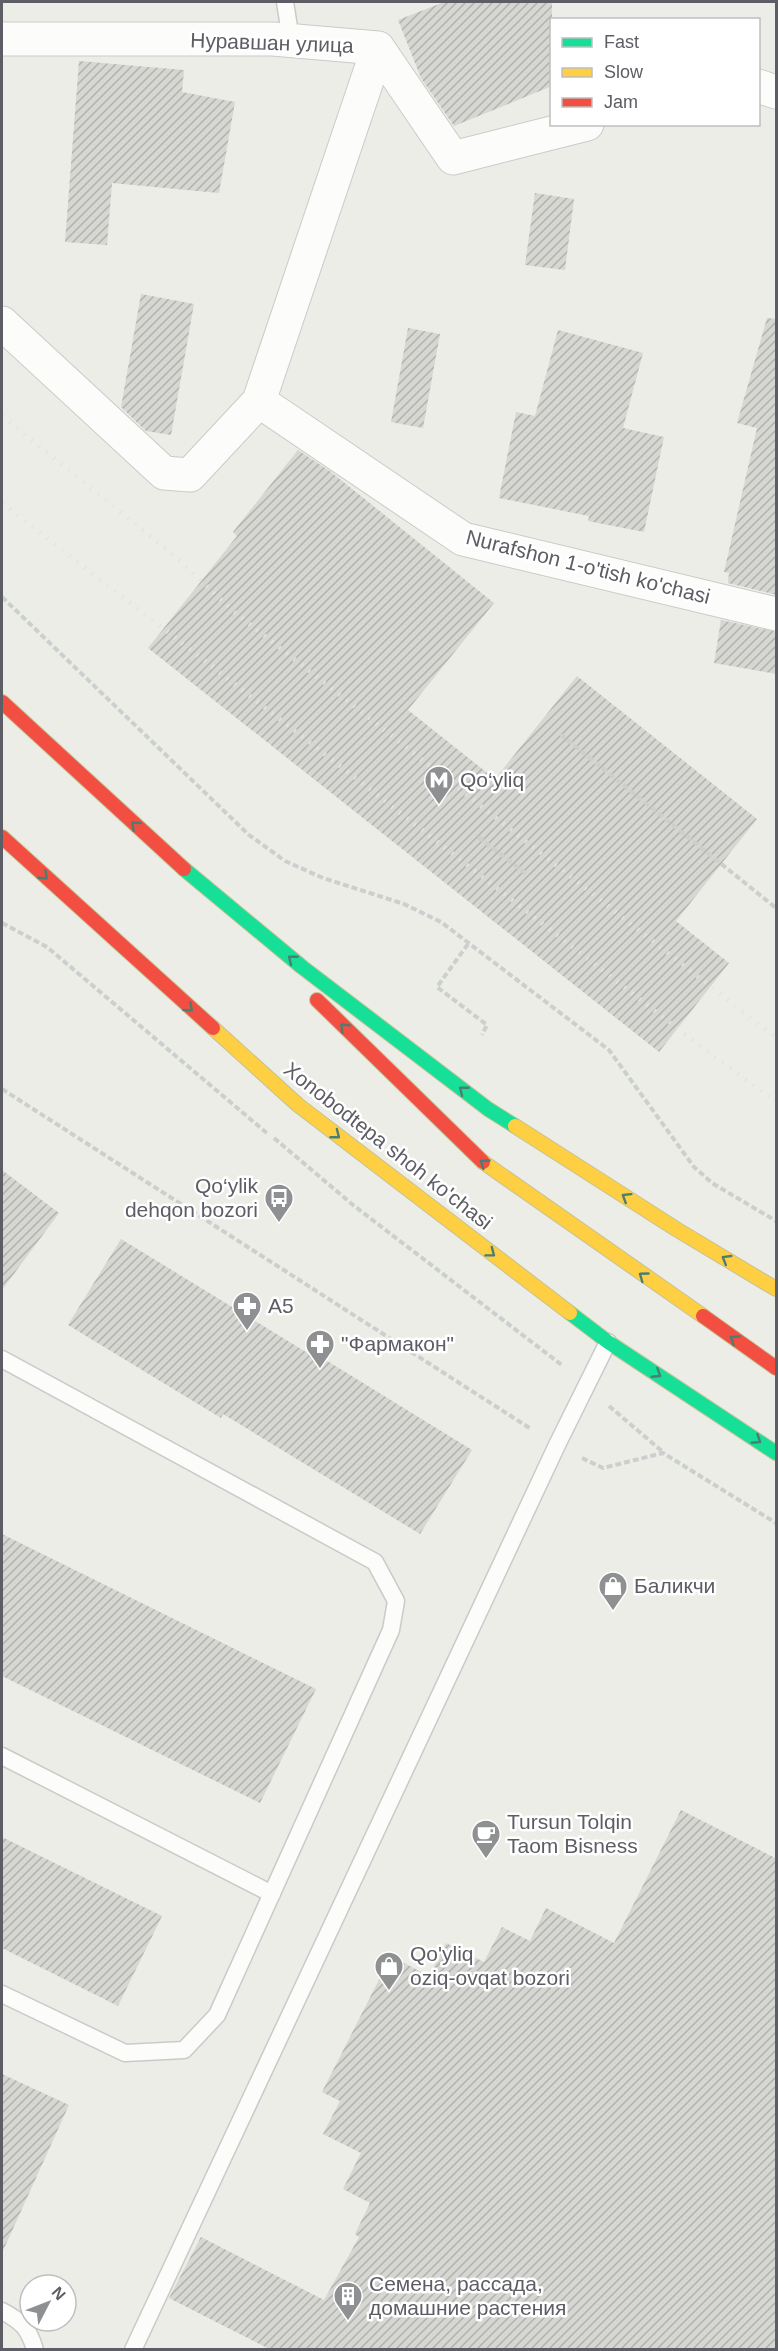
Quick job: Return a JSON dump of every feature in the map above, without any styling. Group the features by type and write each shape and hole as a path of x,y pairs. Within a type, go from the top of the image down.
{"highway":[{"path":"2,702 178,864 476,1157 691,1310 777,1368"},
{"name":"Xonobodtepa shoh ko'chasi","path":"2,837 103,931 298,1105 608,1342 777,1453"},
{"path":"178,864 302,967 488,1109 676,1229 777,1290"}],"street":[{"name":"Нуравшан улица","path":"2,39 291,40 378,48 453,158 579,126"},
{"path":"2,323 164,473 190,475 259,401 378,48"},
{"path":"760,86 777,92"},
{"name":"Nurafshon 1-o'tish ko'chasi","path":"259,401 463,539 777,614"}],"lane":[{"path":"285,2 291,40"},
{"path":"133,2349 557,1445 608,1342"},
{"path":"2,1359 375,1562 396,1601 391,1630 217,2015 184,2050 125,2053 2,1994"},
{"path":"2,1756 272,1894"},
{"path":"2,2311 18,2320 31,2335 35,2349"}],"path":[{"path":"2,597 249,835 285,861 323,878 426,913 609,1050 694,1167 712,1183 777,1221"},
{"path":"560,734 777,908"},
{"path":"478,837 528,875"},
{"path":"468,944 437,987 487,1025 482,1035"},
{"path":"2,1089 557,1445 603,1468 663,1453 777,1523"}],"building":[{"path":"444,2 552,2 550,87 454,126 421,78 398,20"},
{"path":"79,61 184,70 182,92 235,102 219,193 112,183 107,245 65,242"},
{"path":"535,193 574,199 565,270 525,265"},
{"path":"141,294 194,304 171,435 146,431 121,407"},
{"path":"767,318 777,319 777,595 728,583 729,573 724,572 757,428 737,423"},
{"path":"408,328 440,334 423,428 391,422"},
{"path":"558,330 643,353 623,428 664,437 644,532 588,521 589,516 499,498 516,412 535,416"},
{"path":"298,450 331,472 494,603 408,710 495,779 577,676 757,819 676,921 729,963 659,1052 148,648 237,536 233,532"},
{"path":"721,620 777,632 777,674 714,663"},
{"path":"2,1170 59,1213 2,1290"},
{"path":"121,1239 314,1357 316,1354 472,1450 420,1534 223,1414 221,1418 68,1325"},
{"path":"2,1534 316,1689 260,1803 2,1676"},
{"path":"681,1810 777,1859 777,2349 269,2349 169,2298 201,2237 324,2300 359,2237 355,2234 370,2203 343,2189 361,2153 323,2134 340,2101 322,2092 391,1956 429,1976 446,1943 484,1962 502,1927 530,1941 546,1908 614,1943"},
{"path":"2,1837 162,1916 118,2006 2,1948"},
{"path":"2,2074 69,2105 2,2253"}],"railway":[{"path":"2,416 178,559 233,611 776,1038"},
{"path":"2,503 683,1033 776,1102"}],"traffic: fast":[{"path":"184,869 302,967 488,1109 515,1126"},
{"path":"570,1313 608,1342 776,1453"}],"traffic: slow":[{"path":"213,1028 298,1105 570,1313"},
{"path":"515,1126 676,1229 776,1289"},
{"path":"483,1162 703,1316"}],"traffic: jam":[{"path":"2,702 184,869"},
{"path":"2,837 213,1028"},
{"path":"317,1000 483,1162"},
{"path":"703,1316 776,1368"}],"place":[{"name":"Qo‘yliq","path":"439,806"},
{"name":"Qo‘ylik dehqon bozori","path":"279,1224"},
{"name":"А5","path":"247,1332"},
{"name":"\"Фармакон\"","path":"320,1370"},
{"name":"Баликчи","path":"613,1612"},
{"name":"Tursun Tolqin Taom Bisness","path":"486,1860"},
{"name":"Qo'yliq oziq-ovqat bozori","path":"389,1992"},
{"name":"Семена, рассада, домашние растения","path":"348,2322"}]}
